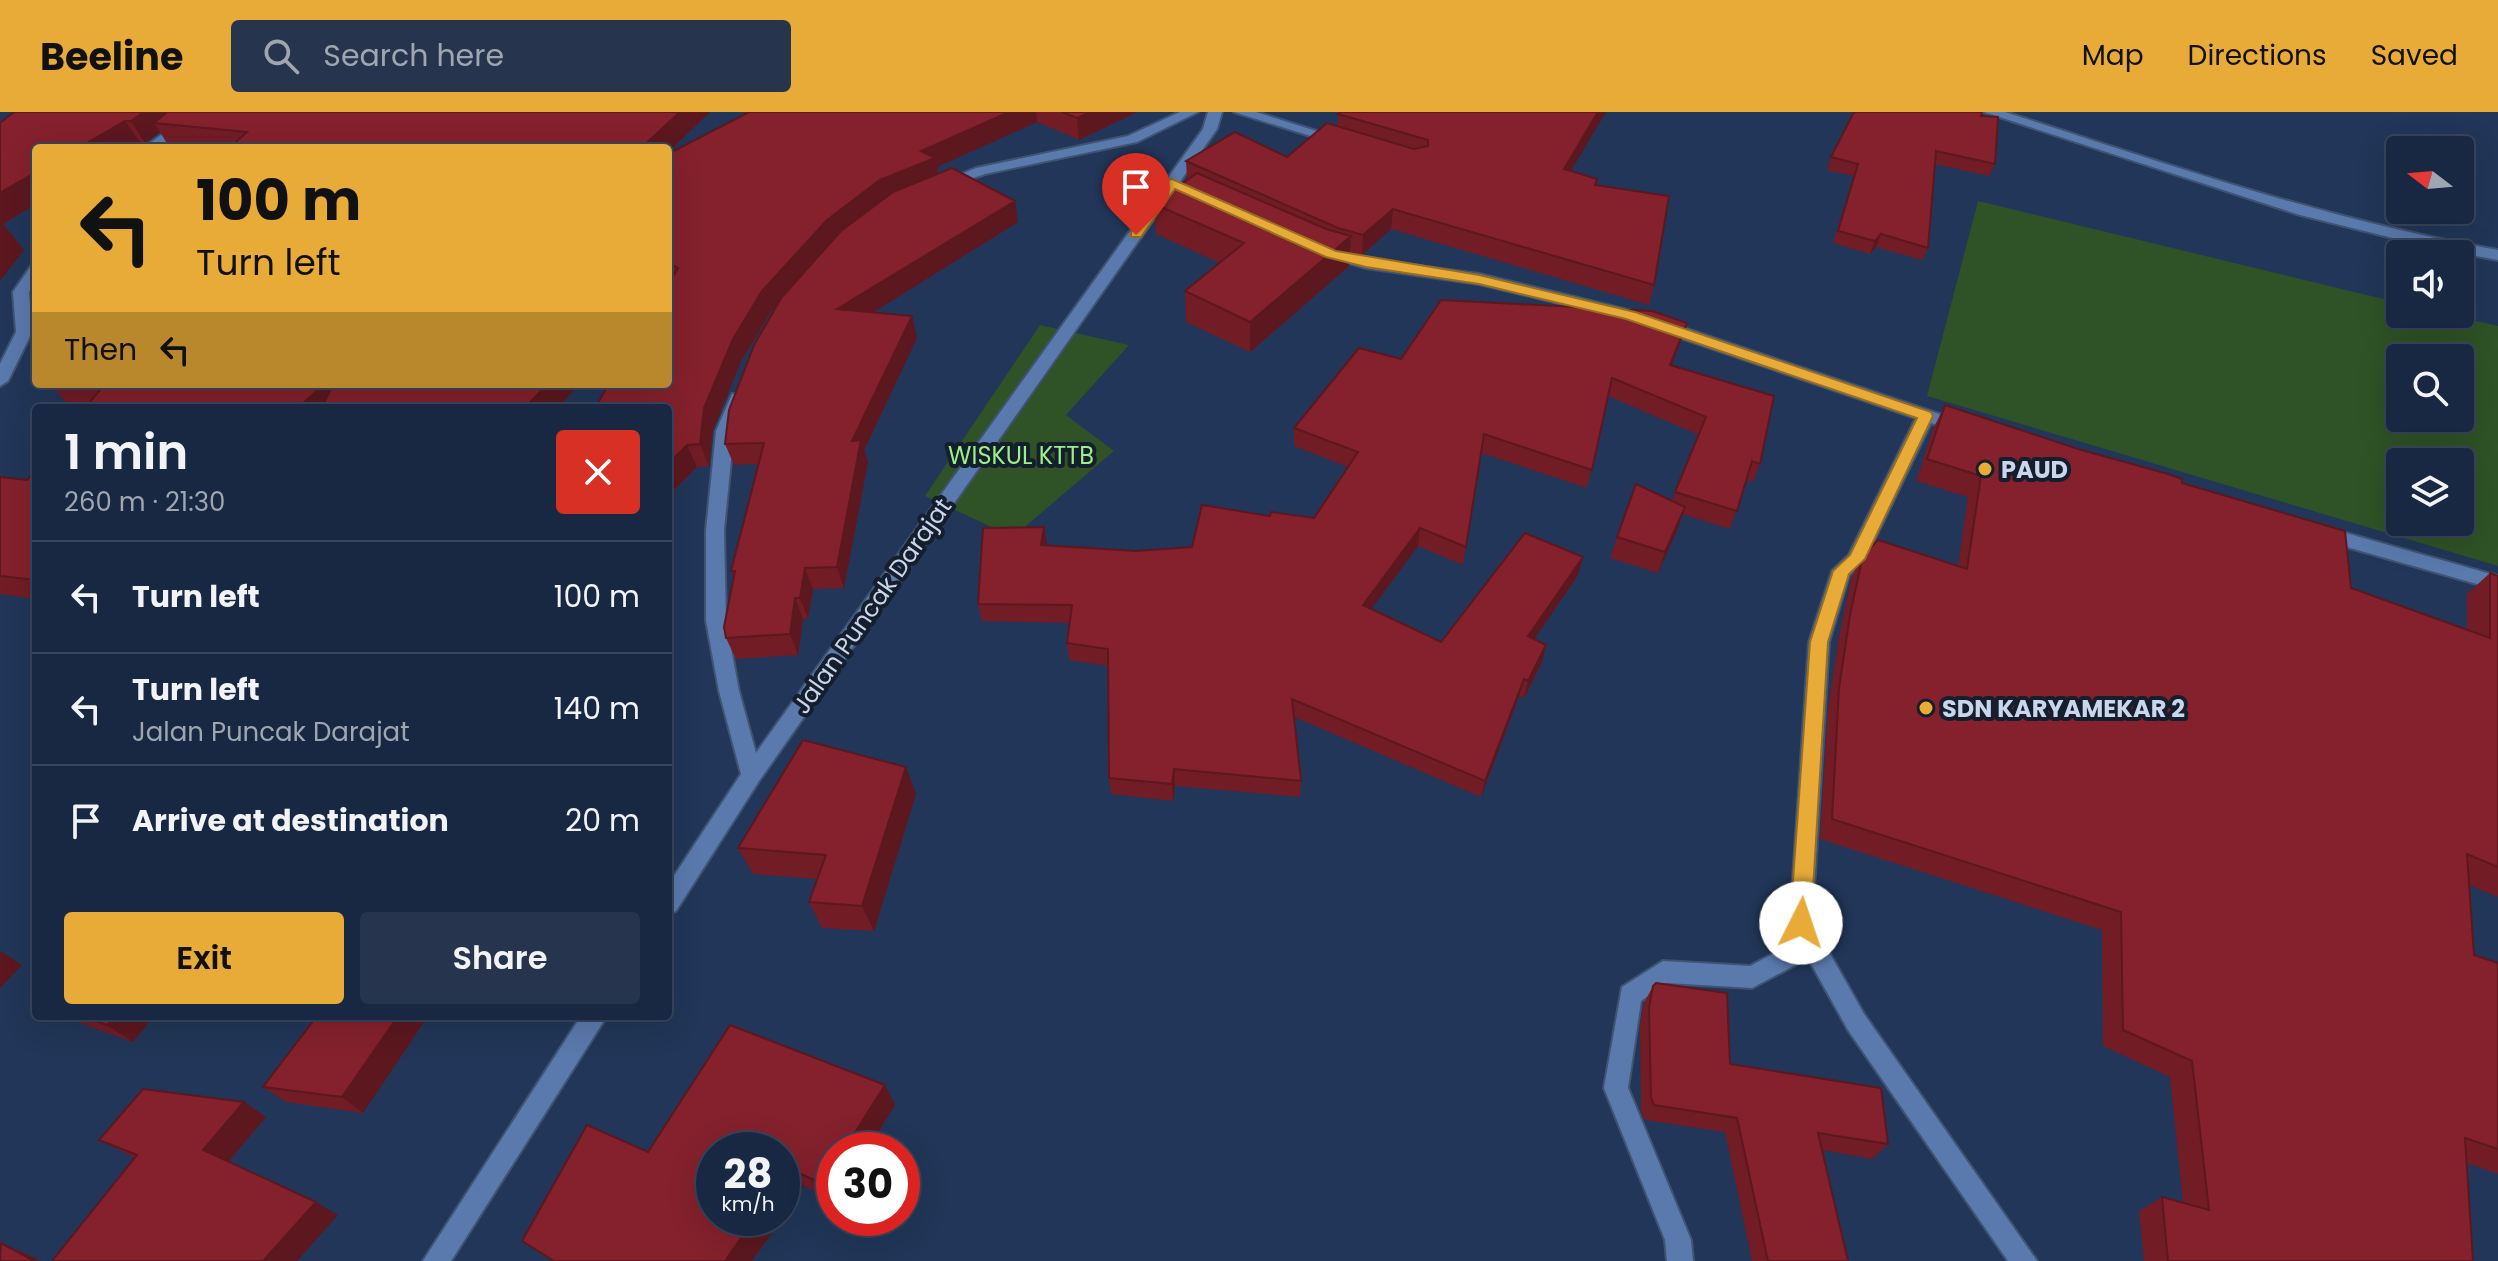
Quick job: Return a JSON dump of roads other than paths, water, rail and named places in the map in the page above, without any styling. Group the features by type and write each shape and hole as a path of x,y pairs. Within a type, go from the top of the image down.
{"street":[{"path":"156,144 173,133 189,112"},
{"path":"926,192 981,171 1132,139 1191,112"},
{"name":"Jalan Puncak Darajat","path":"672,898 752,775 1180,186 1210,129 1215,112"},
{"path":"1241,112 1359,146"},
{"path":"1991,112 2365,231 2498,255"},
{"path":"1311,246 1366,263 1479,279 1630,315 1970,430"},
{"path":"0,381 24,332 21,292 32,275"},
{"path":"746,376 725,431 715,530 716,621 729,691 752,775"},
{"path":"1680,1261 1678,1240 1616,1088 1630,995 1663,972 1752,977 1791,956 1801,923 1819,642 1841,571 1856,559 1926,416"},
{"path":"2309,530 2498,583"},
{"path":"1801,923 1856,1022 2024,1261"},
{"path":"436,1261 592,1020"}],"place":[{"name":"PAUD","path":"1985,469"},
{"name":"SDN KARYAMEKAR 2","path":"1926,708"}],"park label":[{"name":"WISKUL KTTB","path":"1021,455"}]}
